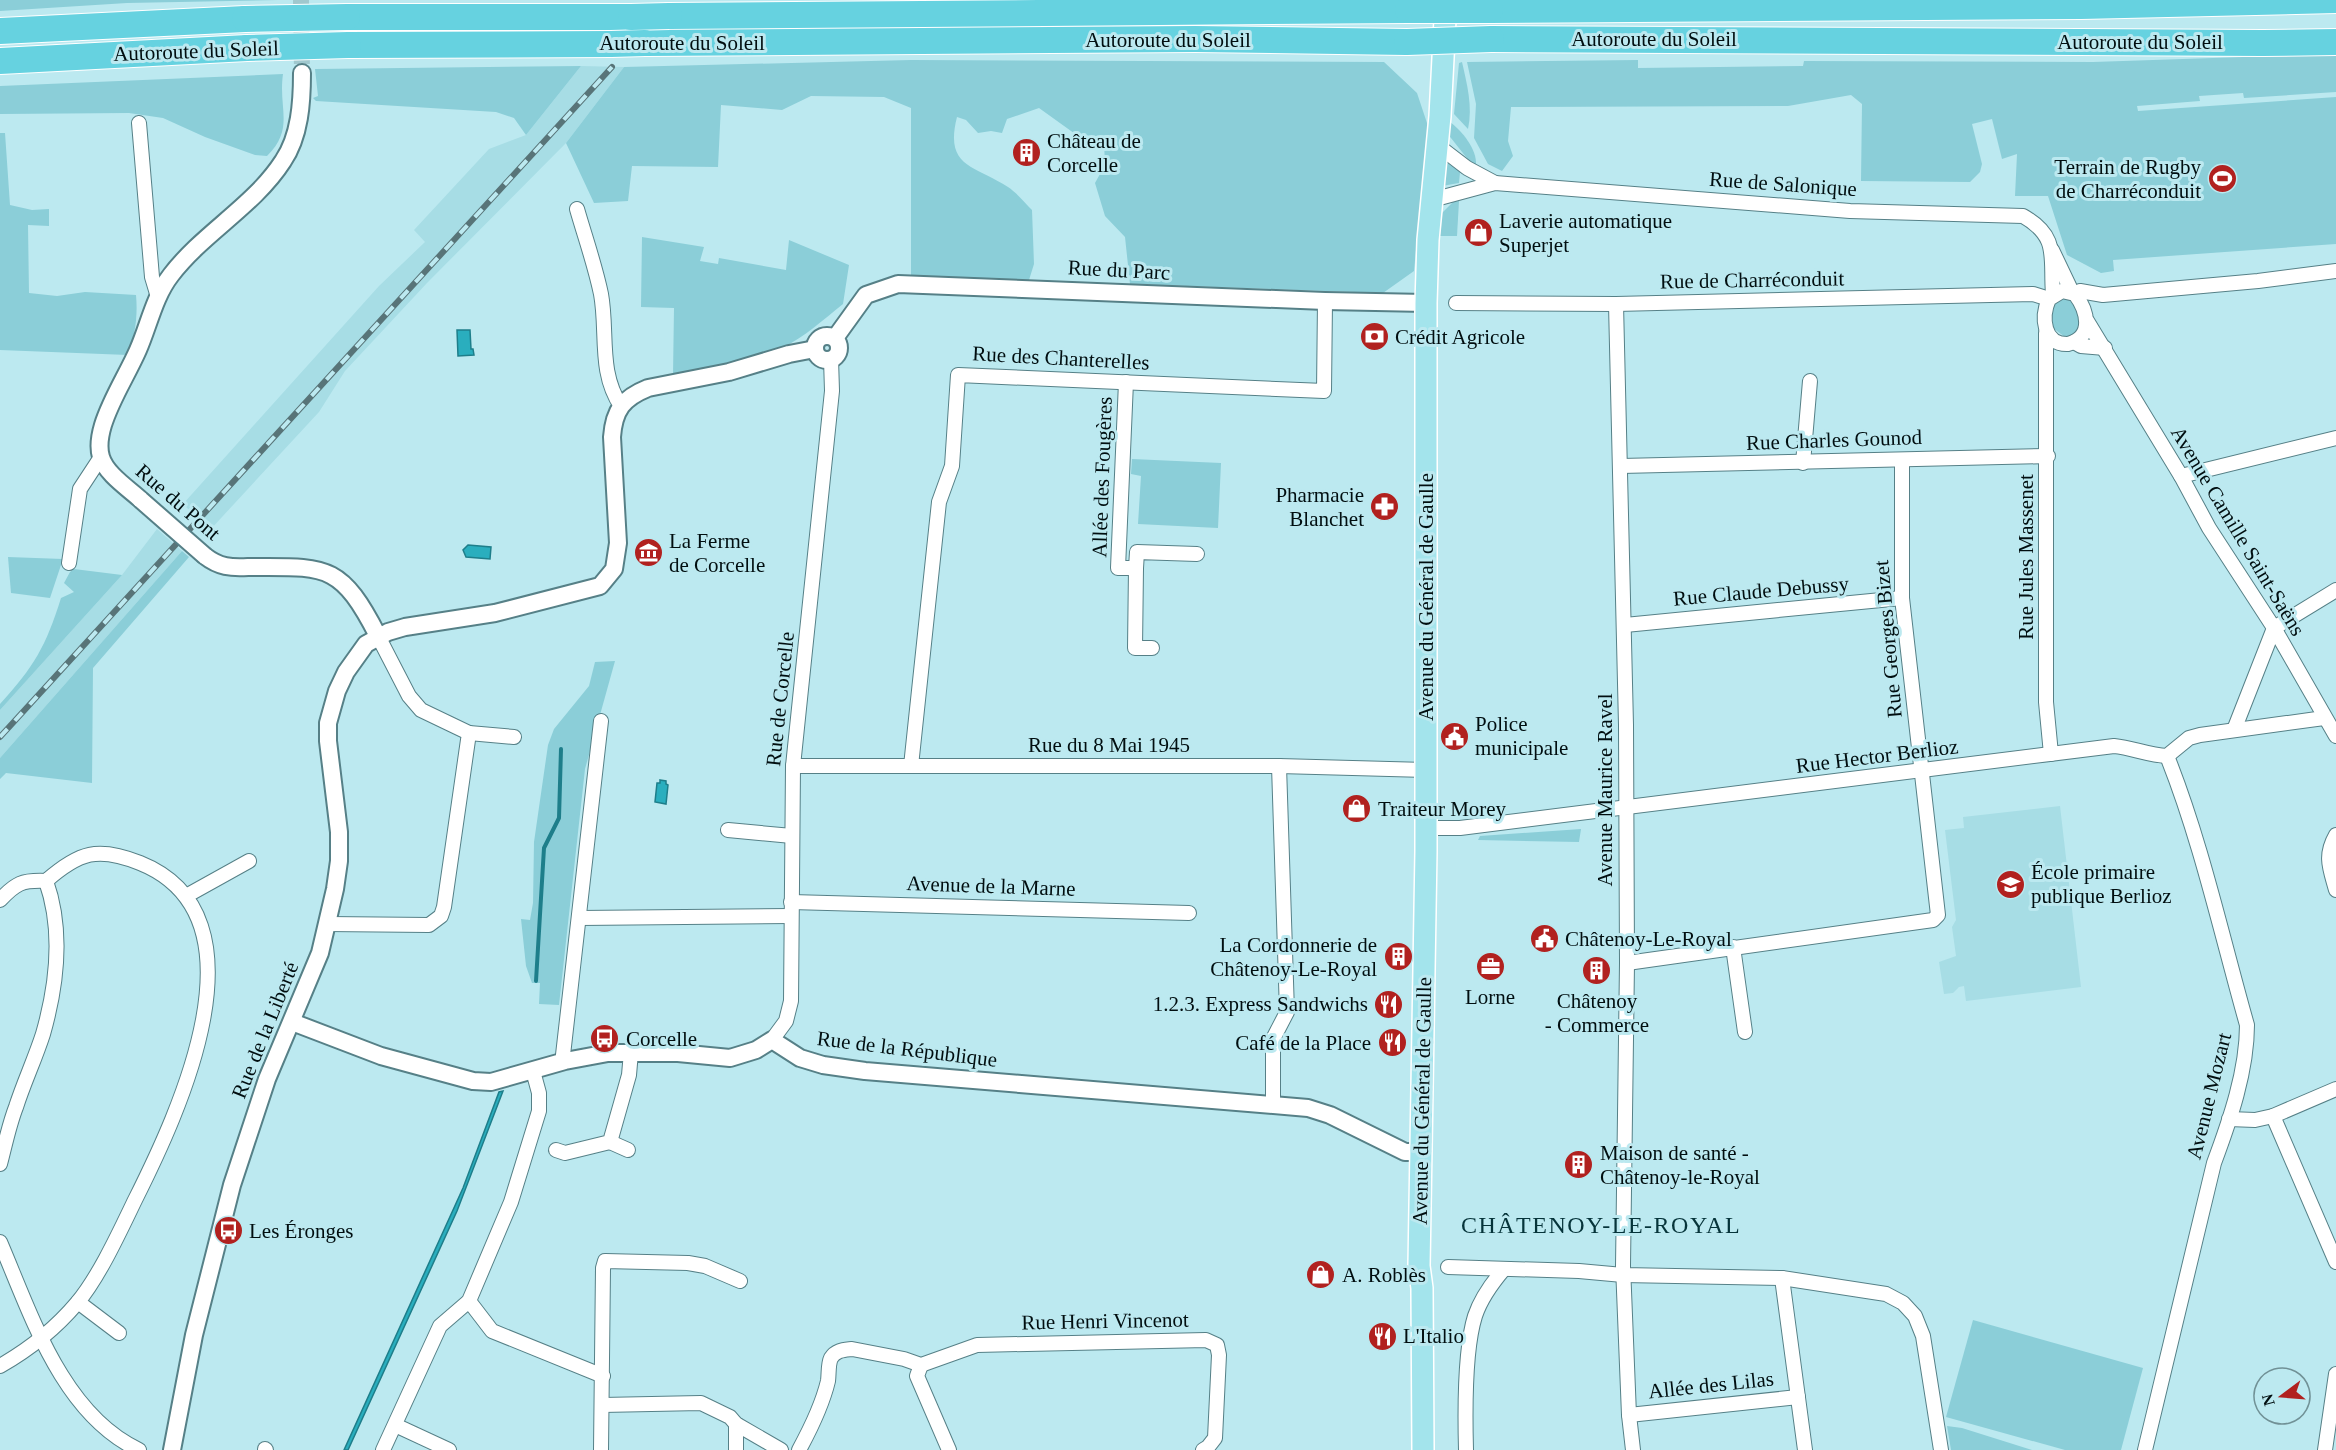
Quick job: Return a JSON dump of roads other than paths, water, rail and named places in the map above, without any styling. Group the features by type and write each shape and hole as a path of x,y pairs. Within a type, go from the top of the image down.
{"highway":[{"name":"Autoroute du Soleil","path":"0,31 245,19 347,17 631,17 2081,6 2336,0"},
{"name":"Autoroute du Soleil","path":"0,61 348,45 1183,39 1407,42 1491,39 2264,44 2336,42"}],"main road":[{"name":"Avenue du Général de Gaulle","path":"1423,1450 1422,1288 1419,1266 1426,828 1426,303 1446,0"},
{"name":"Avenue du Général de Gaulle","path":"1410,1450 1412,1297 1419,1266"}],"street":[{"path":"69,563 80,489 101,457 100,439 103,425 139,349 158,297 171,275 264,185 284,159 299,117 302,73"},
{"path":"139,123 152,277 158,297"},
{"name":"Rue de Salonique","path":"1437,145 1467,168 1495,183"},
{"path":"1465,191 1467,168"},
{"name":"Rue de Salonique","path":"1432,200 1495,183 1850,211 2023,216 2037,224 2047,234 2051,249 2051,296"},
{"path":"577,209 601,292 606,375 612,393 621,406"},
{"name":"Rue de Salonique","path":"2051,249 2057,256 2073,293"},
{"path":"2105,348 2052,340 2046,333 2045,317 2051,296 2062,291 2103,295 2258,281 2336,271"},
{"name":"Rue du Parc","path":"834,338 866,295 898,284 1426,303"},
{"path":"2073,293 2086,316"},
{"name":"Rue de Charréconduit","path":"1456,303 1616,304 2033,294 2051,296"},
{"path":"2048,360 2083,334 2086,316 2103,295"},
{"name":"Rue des Chanterelles","path":"912,766 939,502 952,466 958,375 1324,391 1325,301"},
{"name":"Avenue Maurice Ravel","path":"1616,304 1624,625 1628,963 1623,1142 1623,1275 1629,1415 1633,1450"},
{"name":"Avenue Camille Saint-Saëns","path":"2086,316 2181,476 2209,528 2274,628 2336,736"},
{"name":"Rue Jules Massenet","path":"2046,333 2048,360 2046,702 2050,754"},
{"path":"821,337 834,338 840,347 838,354 831,359 819,357 815,350 817,342 821,337"},
{"path":"514,737 469,733 421,710 409,696 378,636 405,627 495,613 600,586 614,569 618,550 612,436 613,420 621,406 636,393 648,388 729,372 789,354 815,350"},
{"name":"Rue de Corcelle","path":"772,1040 786,1021 791,1001 793,766 832,391 831,359"},
{"path":"1803,463 1810,381"},
{"name":"Allée des Fougères","path":"1126,382 1118,568 1136,568 1135,648 1152,648"},
{"path":"2181,476 2336,438"},
{"name":"Rue Charles Gounod","path":"1621,466 2048,456"},
{"name":"Rue du Pont","path":"101,457 111,473 205,556 220,566 296,566 320,570 346,585 356,596 378,636"},
{"name":"Rue Georges Bizet","path":"1733,947 1932,920 1938,915 1902,598 1902,460"},
{"path":"1136,568 1137,552 1197,554"},
{"path":"2234,730 2274,628 2336,590"},
{"name":"Rue Claude Debussy","path":"1624,625 1902,598"},
{"name":"Rue de la Liberté","path":"172,1450 194,1335 222,1220 267,1079 320,953 327,924 339,861 337,812 328,758 328,723 337,691 346,672 366,644 378,636"},
{"path":"2167,756 2189,738 2324,718"},
{"path":"565,1061 563,1055 601,722"},
{"path":"327,924 423,926 435,922 441,916 447,892 469,733"},
{"name":"Rue Hector Berlioz","path":"1426,828 1453,829 1923,772 2114,746 2131,748 2150,755 2167,756"},
{"name":"Avenue Mozart","path":"2145,1450 2214,1163 2229,1119 2244,1058 2247,1025 2204,872 2167,756"},
{"name":"Rue du 8 Mai 1945","path":"793,766 1279,766 1426,770"},
{"path":"1273,1104 1273,1040 1287,1012 1279,766"},
{"path":"728,830 792,836"},
{"path":"2336,835 2329,848 2329,862 2336,890"},
{"path":"0,900 19,883 28,880 45,880 62,866 80,856 94,852 108,853 152,868 171,881 186,896 199,922 208,965 207,995 200,1037 190,1072 151,1169 104,1260 78,1302 41,1338 0,1366"},
{"path":"186,896 249,861"},
{"path":"0,1164 15,1109 42,1035 52,996 56,938 51,896 45,880"},
{"name":"Avenue de la Marne","path":"791,902 1189,913"},
{"path":"579,918 791,916"},
{"path":"1628,963 1733,947 1745,1032"},
{"path":"292,1022 381,1056 473,1081 491,1082 565,1061 632,1052 678,1053 730,1058 756,1050 772,1040"},
{"name":"Rue de la République","path":"772,1040 800,1058 833,1067 1308,1108 1330,1115 1405,1152 1422,1152"},
{"path":"610,1142 629,1075 632,1052"},
{"path":"383,1450 440,1326 469,1301 511,1202 539,1111 539,1094 533,1071"},
{"path":"2229,1119 2255,1120 2273,1116 2336,1089"},
{"path":"2273,1116 2332,1240 2336,1262"},
{"path":"555,1150 565,1153 610,1142 628,1150"},
{"path":"0,1242 41,1338 57,1366 91,1415 116,1437 139,1450"},
{"path":"601,1450 603,1268 605,1261 696,1265 721,1272 740,1281"},
{"path":"1448,1267 1504,1269 1580,1265 1623,1275 1782,1278 1886,1294 1903,1303 1915,1316 1923,1336 1941,1450"},
{"path":"1466,1450 1465,1415 1470,1340 1475,1316 1484,1296 1504,1269"},
{"path":"1782,1278 1805,1450"},
{"path":"469,1301 492,1331 603,1376"},
{"path":"78,1302 119,1333"},
{"name":"Rue Henri Vincenot","path":"921,1365 977,1345 1206,1340 1216,1345 1219,1354 1215,1438 1203,1450"},
{"path":"799,1450 818,1412 828,1381 831,1359 843,1350 852,1349 904,1359 921,1365 917,1376 949,1450"},
{"path":"2325,1450 2336,1374"},
{"name":"Allée des Lilas","path":"1629,1415 1798,1397"},
{"path":"602,1405 701,1403 730,1417 736,1424 781,1450"},
{"path":"736,1424 736,1450"},
{"path":"395,1425 449,1450"}],"waterway":[{"path":"536,981 544,848 559,818 561,749"}],"tunnel":[{"path":"301,0 302,73"}],"railway":[{"path":"0,737 612,67"}],"place":[{"name":"Château de Corcelle","path":"1026,153"},
{"name":"Terrain de Rugby de Charréconduit","path":"2222,179"},
{"name":"Laverie automatique Superjet","path":"1478,233"},
{"name":"Crédit Agricole","path":"1374,337"},
{"name":"Pharmacie Blanchet","path":"1385,507"},
{"name":"La Ferme de Corcelle","path":"648,553"},
{"name":"Police municipale","path":"1454,736"},
{"name":"Traiteur Morey","path":"1357,809"},
{"name":"École primaire publique Berlioz","path":"2010,884"},
{"name":"Châtenoy-Le-Royal","path":"1544,939"},
{"name":"La Cordonnerie de Châtenoy-Le-Royal","path":"1398,957"},
{"name":"Lorne","path":"1490,966"},
{"name":"Châtenoy - Commerce","path":"1597,970"},
{"name":"1.2.3. Express Sandwichs","path":"1389,1004"},
{"name":"Corcelle","path":"605,1039"},
{"name":"Café de la Place","path":"1392,1043"},
{"name":"Maison de santé - Châtenoy-le-Royal","path":"1579,1165"},
{"name":"Les Éronges","path":"228,1231"},
{"name":"A. Roblès","path":"1321,1275"},
{"name":"L'Italio","path":"1382,1336"}],"district":[{"name":"CHÂTENOY-LE-ROYAL","path":"1601,1225"}]}
